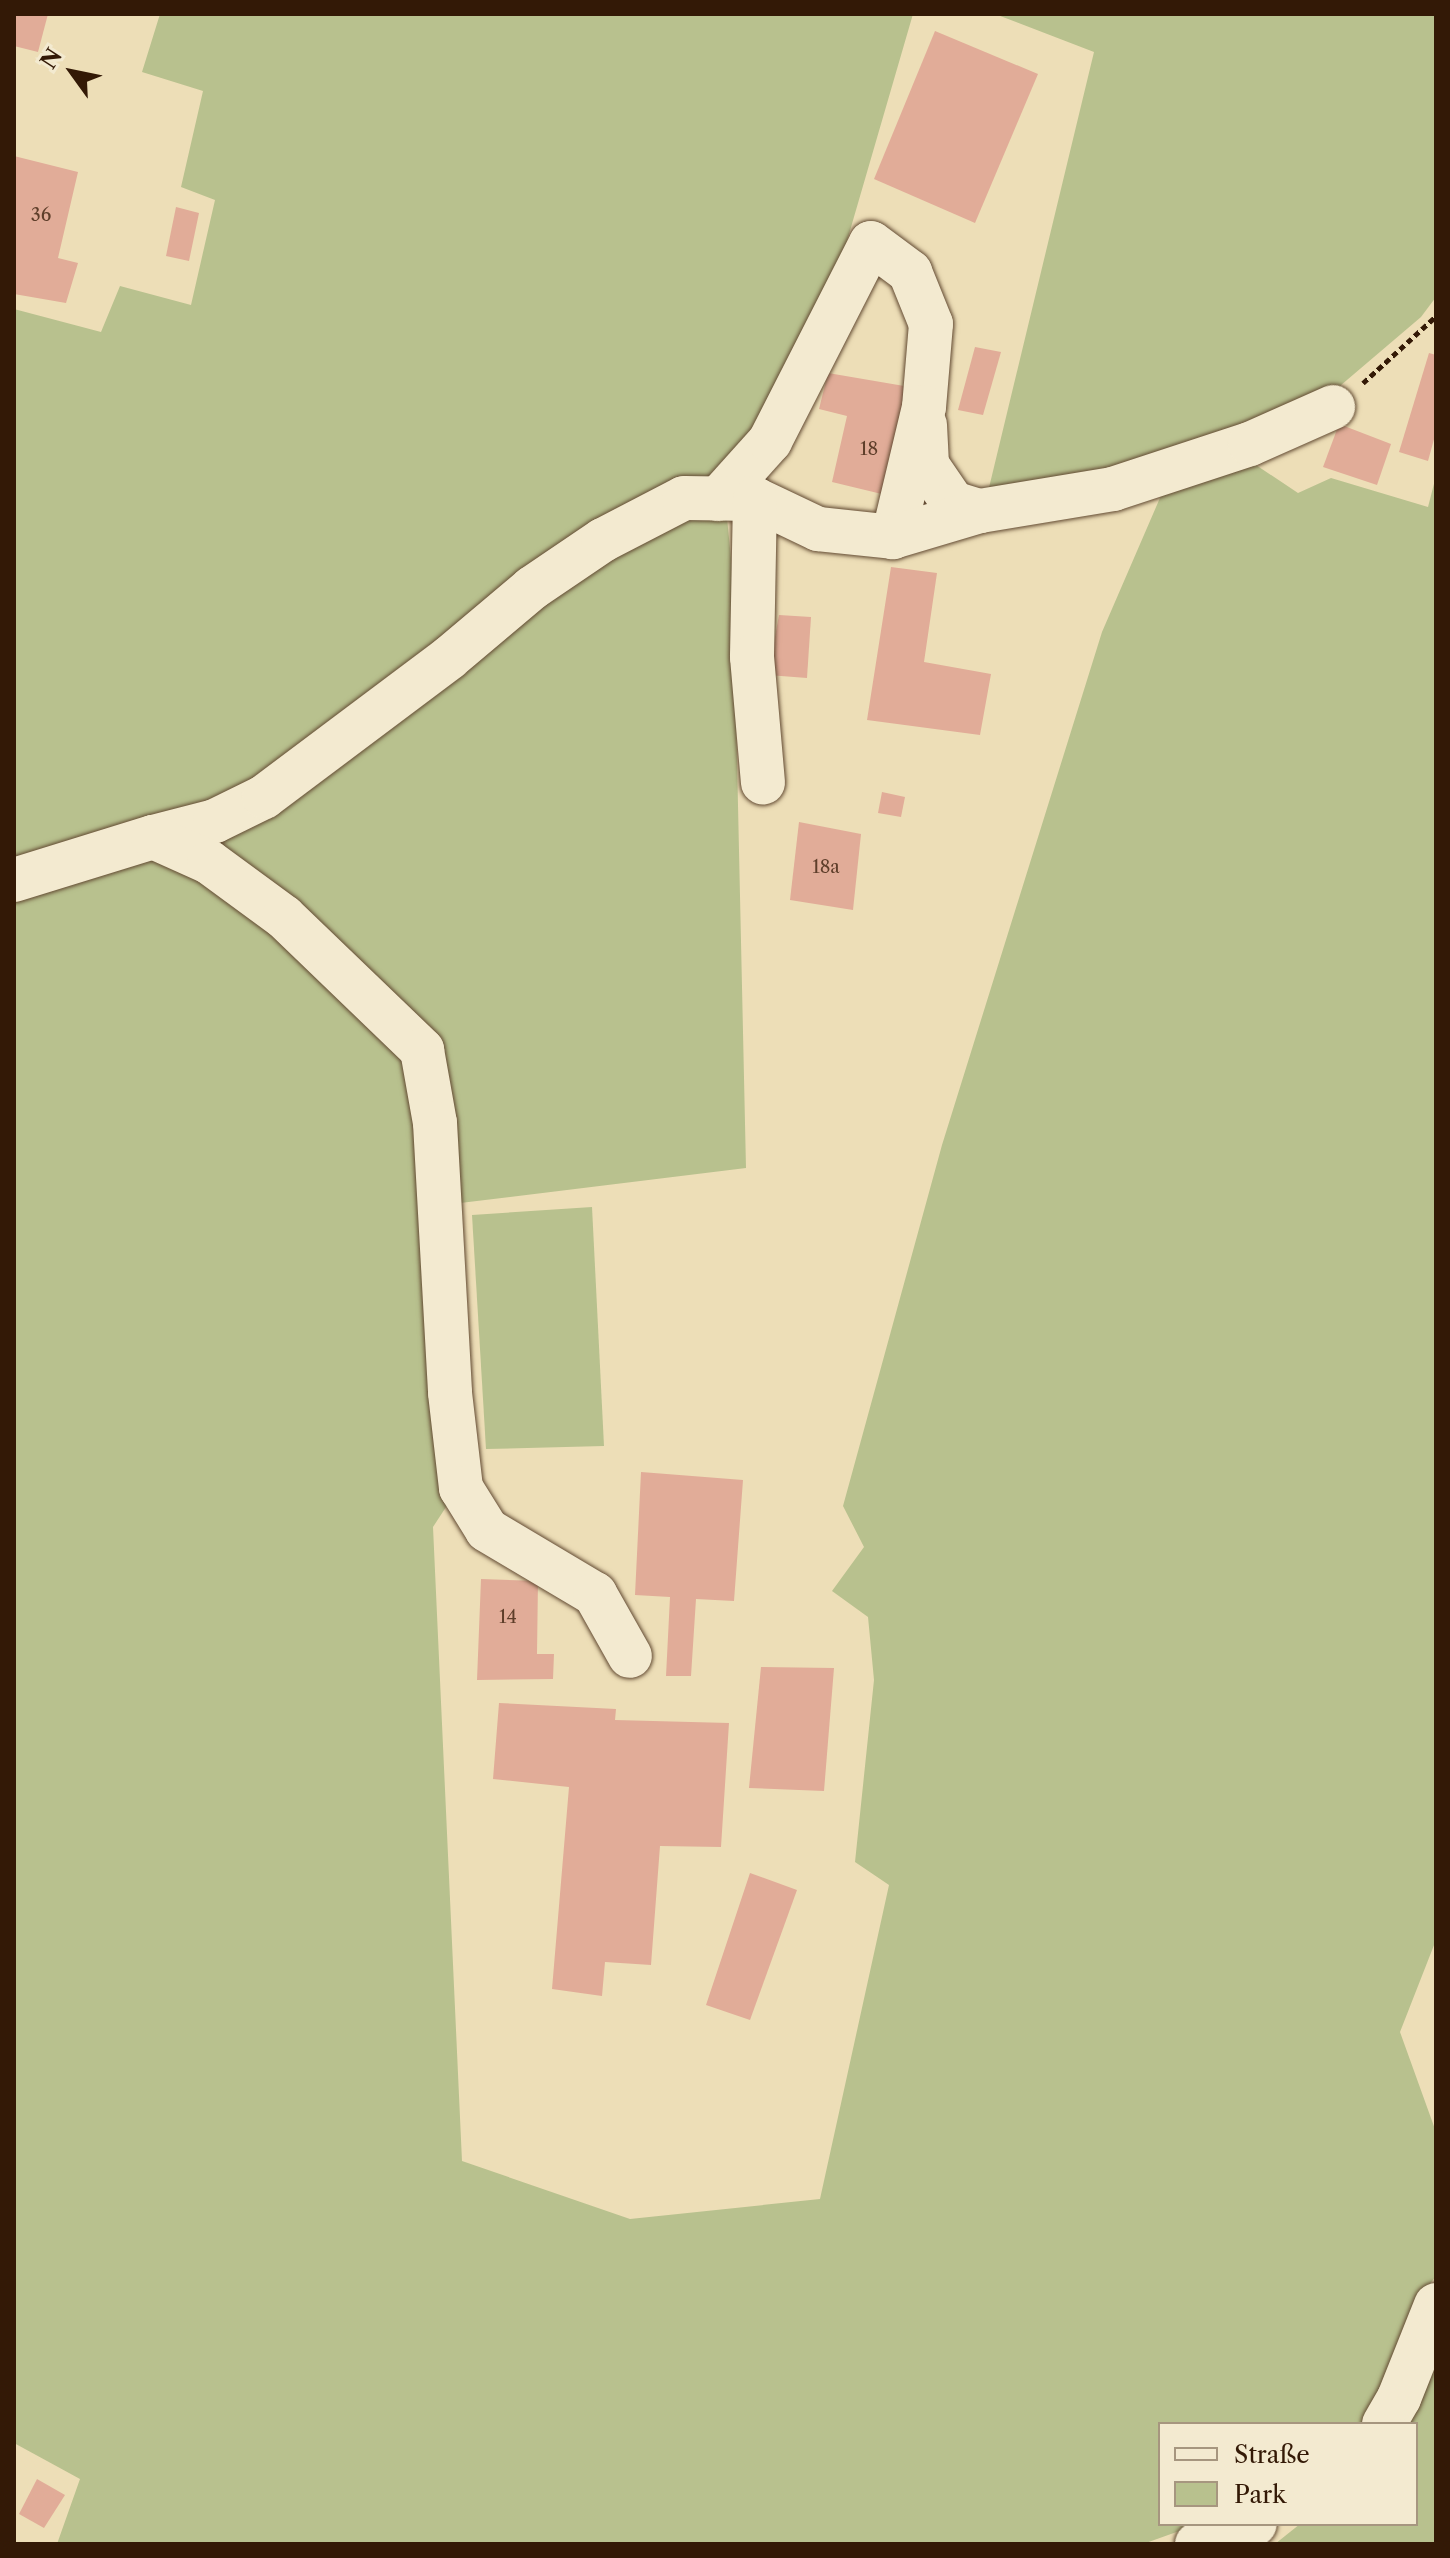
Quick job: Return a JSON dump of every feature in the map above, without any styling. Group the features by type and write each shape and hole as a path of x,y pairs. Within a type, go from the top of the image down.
{"street":[{"path":"763,783 737,499 871,243 910,272 931,324 924,407 927,465 953,503 980,511"},
{"path":"893,537 924,407"},
{"path":"14,880 215,821 264,797 437,667 532,588 603,540 684,498 737,499 818,529 893,537 980,511 1113,489 1250,444 1333,407"},
{"path":"153,837 209,862 284,917 422,1050 435,1123 450,1393 461,1488 487,1530 595,1594 630,1656"},
{"path":"1385,2422 1436,2305"},
{"path":"1197,2544 1249,2526"}],"path":[{"path":"1333,407 1436,316"}],"green space":[{"path":"160,14 913,14 831,296 804,358 718,480 257,788 14,869 14,309 101,332 120,286 191,305 215,200 181,187 203,91 142,72"},
{"path":"995,14 1436,14 1436,297 1421,317 1327,397 1126,473 987,496 1094,52"},
{"path":"1244,457 1298,493 1331,478 1428,507 1436,476 1436,1940 1400,2032 1436,2132 1436,2276 1426,2289 1371,2422 1158,2422 1158,2526 1193,2526 1143,2544 57,2544 80,2479 14,2443 14,891 152,844 205,867 417,1054 448,1504 433,1527 462,2161 630,2219 820,2199 889,1885 855,1862 874,1680 868,1617 832,1591 864,1547 843,1506 942,1145 1102,632 1166,484"},
{"path":"726,508 733,578 746,1168 452,1204 442,1079 219,857 217,828 610,545"},
{"path":"592,1207 604,1446 486,1449 472,1215"},
{"path":"1436,2321 1436,2544 1275,2544 1298,2526 1418,2526 1418,2422 1395,2422"}],"building":[{"path":"14,14 48,14 38,52 14,46"},
{"path":"935,31 1038,74 975,223 874,179"},
{"path":"14,156 78,172 58,258 78,263 66,303 14,294"},
{"path":"176,207 199,213 189,261 166,256"},
{"path":"975,347 1001,352 983,415 958,410"},
{"path":"1429,353 1436,355 1436,432 1428,461 1399,452"},
{"path":"828,373 910,387 890,496 832,482 847,416 819,409"},
{"path":"1339,424 1391,444 1377,485 1323,467"},
{"path":"891,567 937,573 924,662 991,674 980,735 867,720"},
{"path":"779,615 811,617 807,678 768,675"},
{"path":"882,792 905,797 901,817 878,813"},
{"path":"799,822 861,834 853,910 790,900"},
{"path":"641,1472 743,1480 734,1601 696,1599 691,1676 666,1676 670,1597 635,1595"},
{"path":"481,1579 538,1581 537,1654 554,1654 553,1679 477,1680"},
{"path":"761,1667 834,1668 824,1791 749,1788"},
{"path":"499,1703 616,1709 615,1720 729,1723 721,1847 660,1846 651,1965 605,1962 602,1996 552,1989 569,1787 493,1779"},
{"path":"750,1873 797,1890 750,2020 706,2005"},
{"path":"37,2479 65,2495 44,2528 19,2514"}]}
